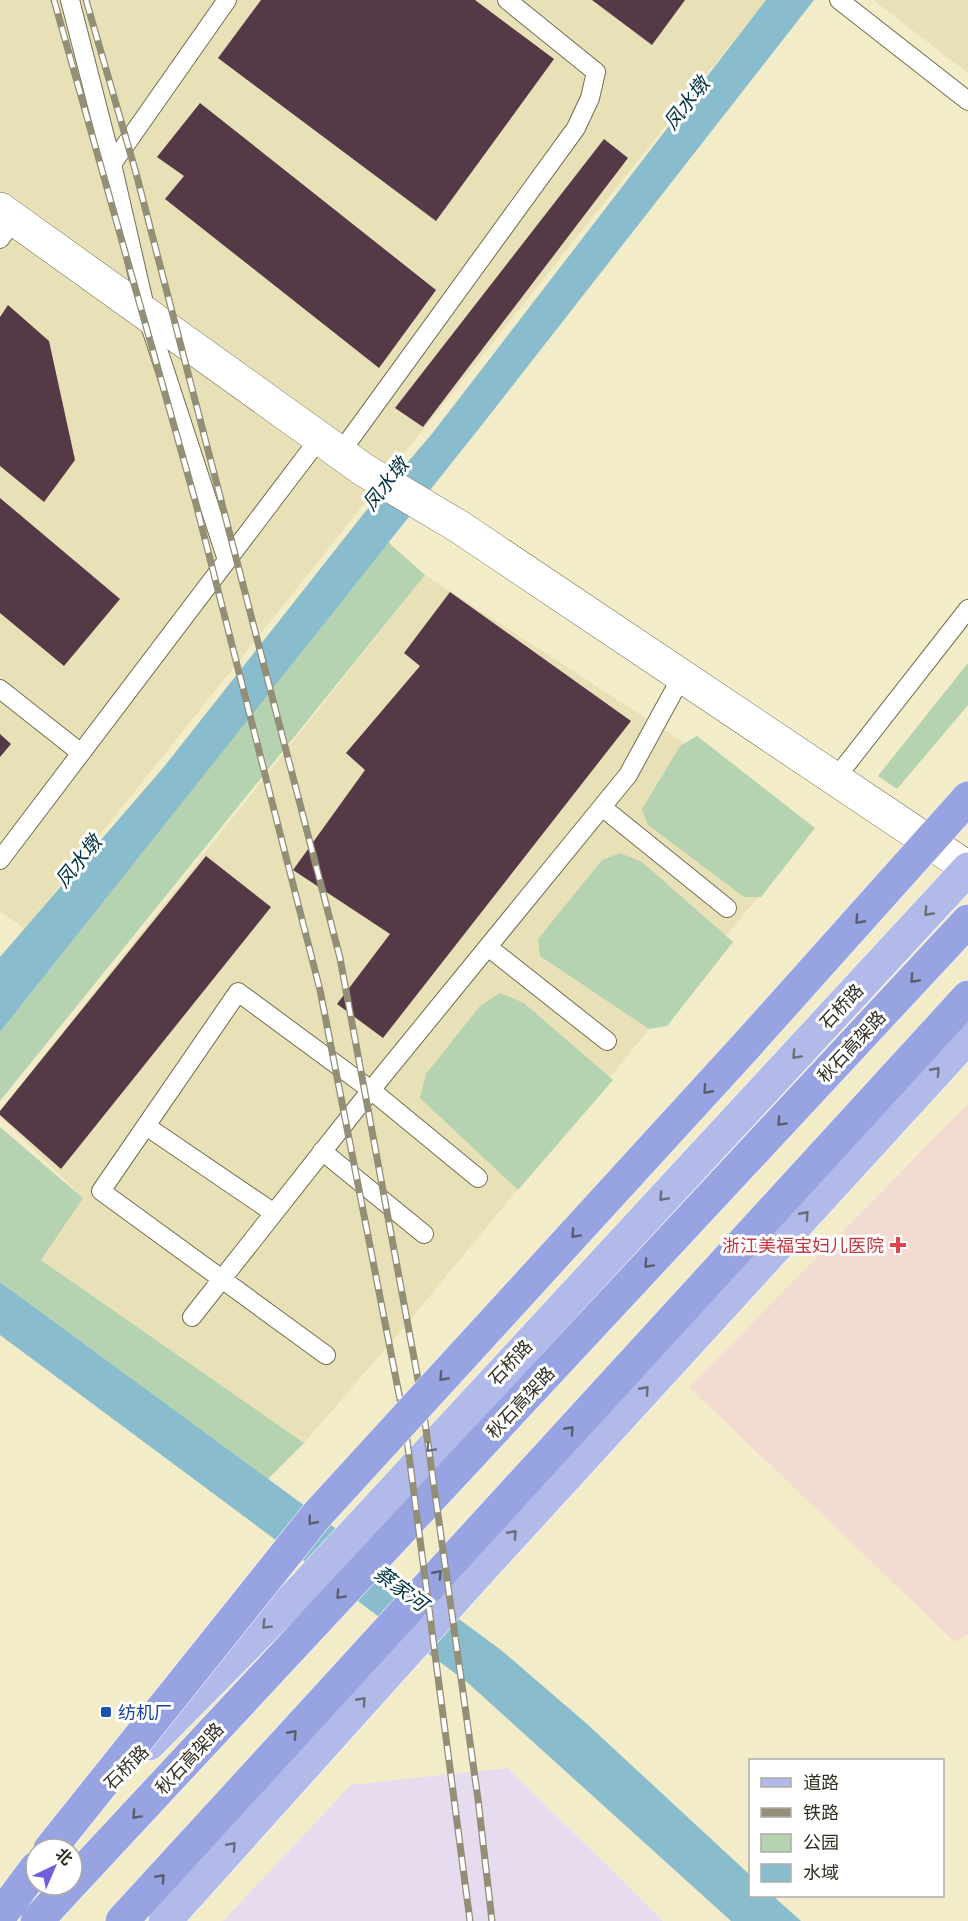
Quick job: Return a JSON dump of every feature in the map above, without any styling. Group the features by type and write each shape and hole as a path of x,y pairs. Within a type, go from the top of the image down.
{"highway":[{"path":"60,1837 317,1515 738,1055 968,798"},
{"name":"秋石高架路","path":"84,1870 968,921"},
{"path":"122,1921 912,1055 968,997"},
{"path":"912,1055 968,1010"},
{"path":"0,1916 24,1884"},
{"name":"秋石高架路","path":"37,1921 59,1897"}],"main road":[{"name":"石桥路","path":"57,1837 307,1584 356,1528 968,868"},
{"path":"165,1921 401,1657 968,1036"},
{"path":"0,1895 24,1871"}],"street":[{"path":"5,222 147,316 341,454 458,526 968,868"}],"lane":[{"path":"70,0 112,164 147,316 227,560"},
{"path":"112,164 227,0"},
{"path":"0,860 227,560 341,454 576,128 590,98 596,72 507,0"},
{"path":"839,0 968,101"},
{"path":"835,779 968,609"},
{"path":"192,1317 371,1090 628,775 682,676"},
{"path":"0,689 81,753"},
{"path":"602,807 727,908"},
{"path":"488,947 607,1041"},
{"path":"326,1355 101,1191 238,992 371,1090 478,1178"},
{"path":"146,1126 274,1213"},
{"path":"322,1151 424,1234"}],"shaded area":[{"path":"0,0 766,0 25,929 0,911"},
{"path":"873,0 968,0 968,73"},
{"path":"425,575 815,828 406,1325 304,1443 40,1259 83,1198 0,1116 0,1111"},
{"name":"浙江美福宝妇儿医院","path":"968,1104 968,1635 955,1642 689,1387"},
{"path":"508,1768 663,1921 223,1921 351,1785"}],"green space":[{"path":"388,542 425,575 0,1101 0,1032"},
{"path":"968,663 968,705 897,789 878,776"},
{"path":"697,736 815,828 761,897 744,897 648,825 642,809 680,746"},
{"path":"620,853 642,862 733,942 667,1026 649,1029 540,956 538,939 602,860"},
{"path":"500,993 524,1003 613,1080 518,1190 420,1098 426,1074 480,1006"},
{"path":"0,1127 83,1198 41,1260 304,1443 268,1479 0,1282"}],"water":[{"path":"766,0 814,0 481,426 0,1032 0,957 163,768 365,512 431,435"},
{"name":"蔡家河","path":"0,1282 501,1650 586,1723 749,1874 749,1897 774,1897 801,1921 731,1921 468,1683 0,1335"}],"building":[{"path":"261,0 475,0 554,59 436,221 218,58"},
{"path":"592,0 685,0 652,45"},
{"path":"200,103 436,290 379,368 165,199 184,176 157,157"},
{"path":"604,139 628,158 423,427 395,408"},
{"path":"8,305 49,341 75,460 44,502 0,466 0,317"},
{"path":"0,498 120,599 64,666 0,613"},
{"path":"450,592 631,721 383,1038 337,1004 390,934 293,870 365,770 346,753 420,666 404,653"},
{"path":"0,734 11,744 0,757"},
{"path":"206,856 271,907 61,1169 0,1115 0,1111"}],"railway":[{"path":"54,0 195,500 320,990 405,1425 470,1921"},
{"path":"86,0 136,173 340,958 422,1401 478,1799 492,1921"}],"place":[{"name":"浙江美福宝妇儿医院","path":"898,1245"},
{"name":"纺机厂","path":"106,1712"}],"water label":[{"name":"凤水墩","path":"686,103"},
{"name":"凤水墩","path":"385,484"},
{"name":"凤水墩","path":"78,861"}]}
